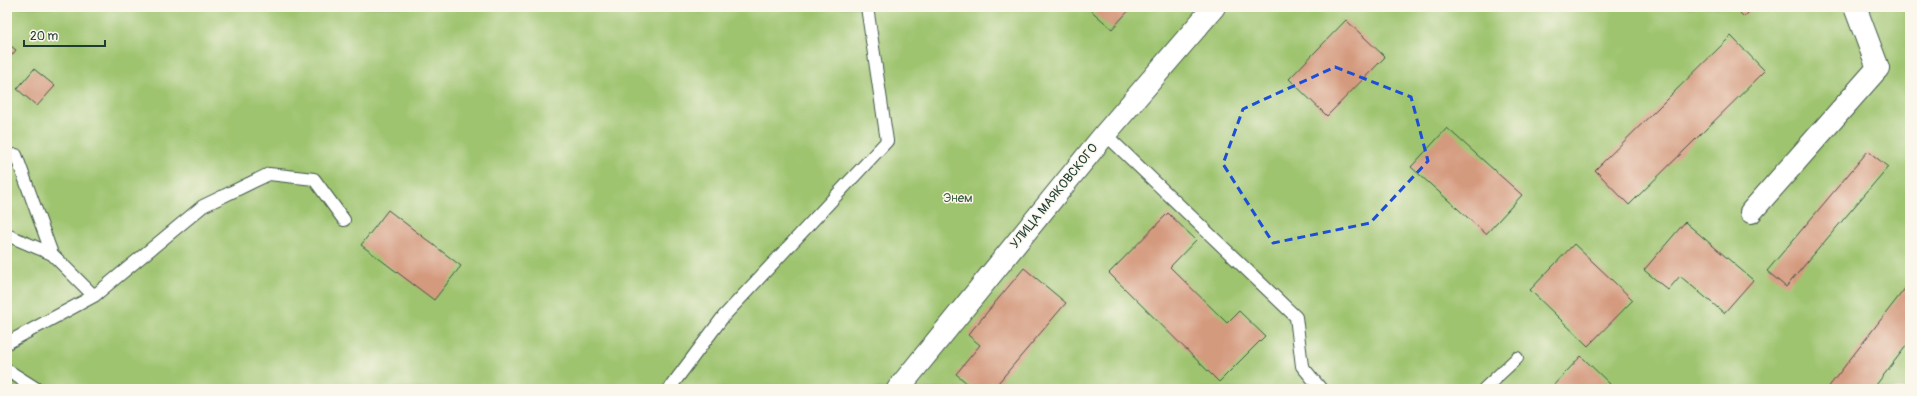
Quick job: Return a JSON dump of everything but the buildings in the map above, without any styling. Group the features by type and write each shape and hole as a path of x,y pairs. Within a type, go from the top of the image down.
{"street":[{"name":"УЛИЦА МАЯКОВСКОГО","path":"898,389 1105,134 1214,7"},
{"path":"1751,212 1878,68 1855,7"}],"lane":[{"path":"669,389 722,317 887,141 867,7"},
{"path":"1105,134 1296,318 1302,366 1321,389"},
{"path":"16,155 52,254"},
{"path":"7,343 94,296 203,206 269,174 314,180 344,220"},
{"path":"7,235 52,254 94,296"},
{"path":"1484,389 1517,358"},
{"path":"7,370 37,389"}],"highlighted area":[{"path":"1335,67 1411,97 1428,161 1370,223 1273,243 1223,164 1243,109"}],"green space":[{"name":"Энем","path":"7,7 1910,7 1910,389 7,389"}]}
